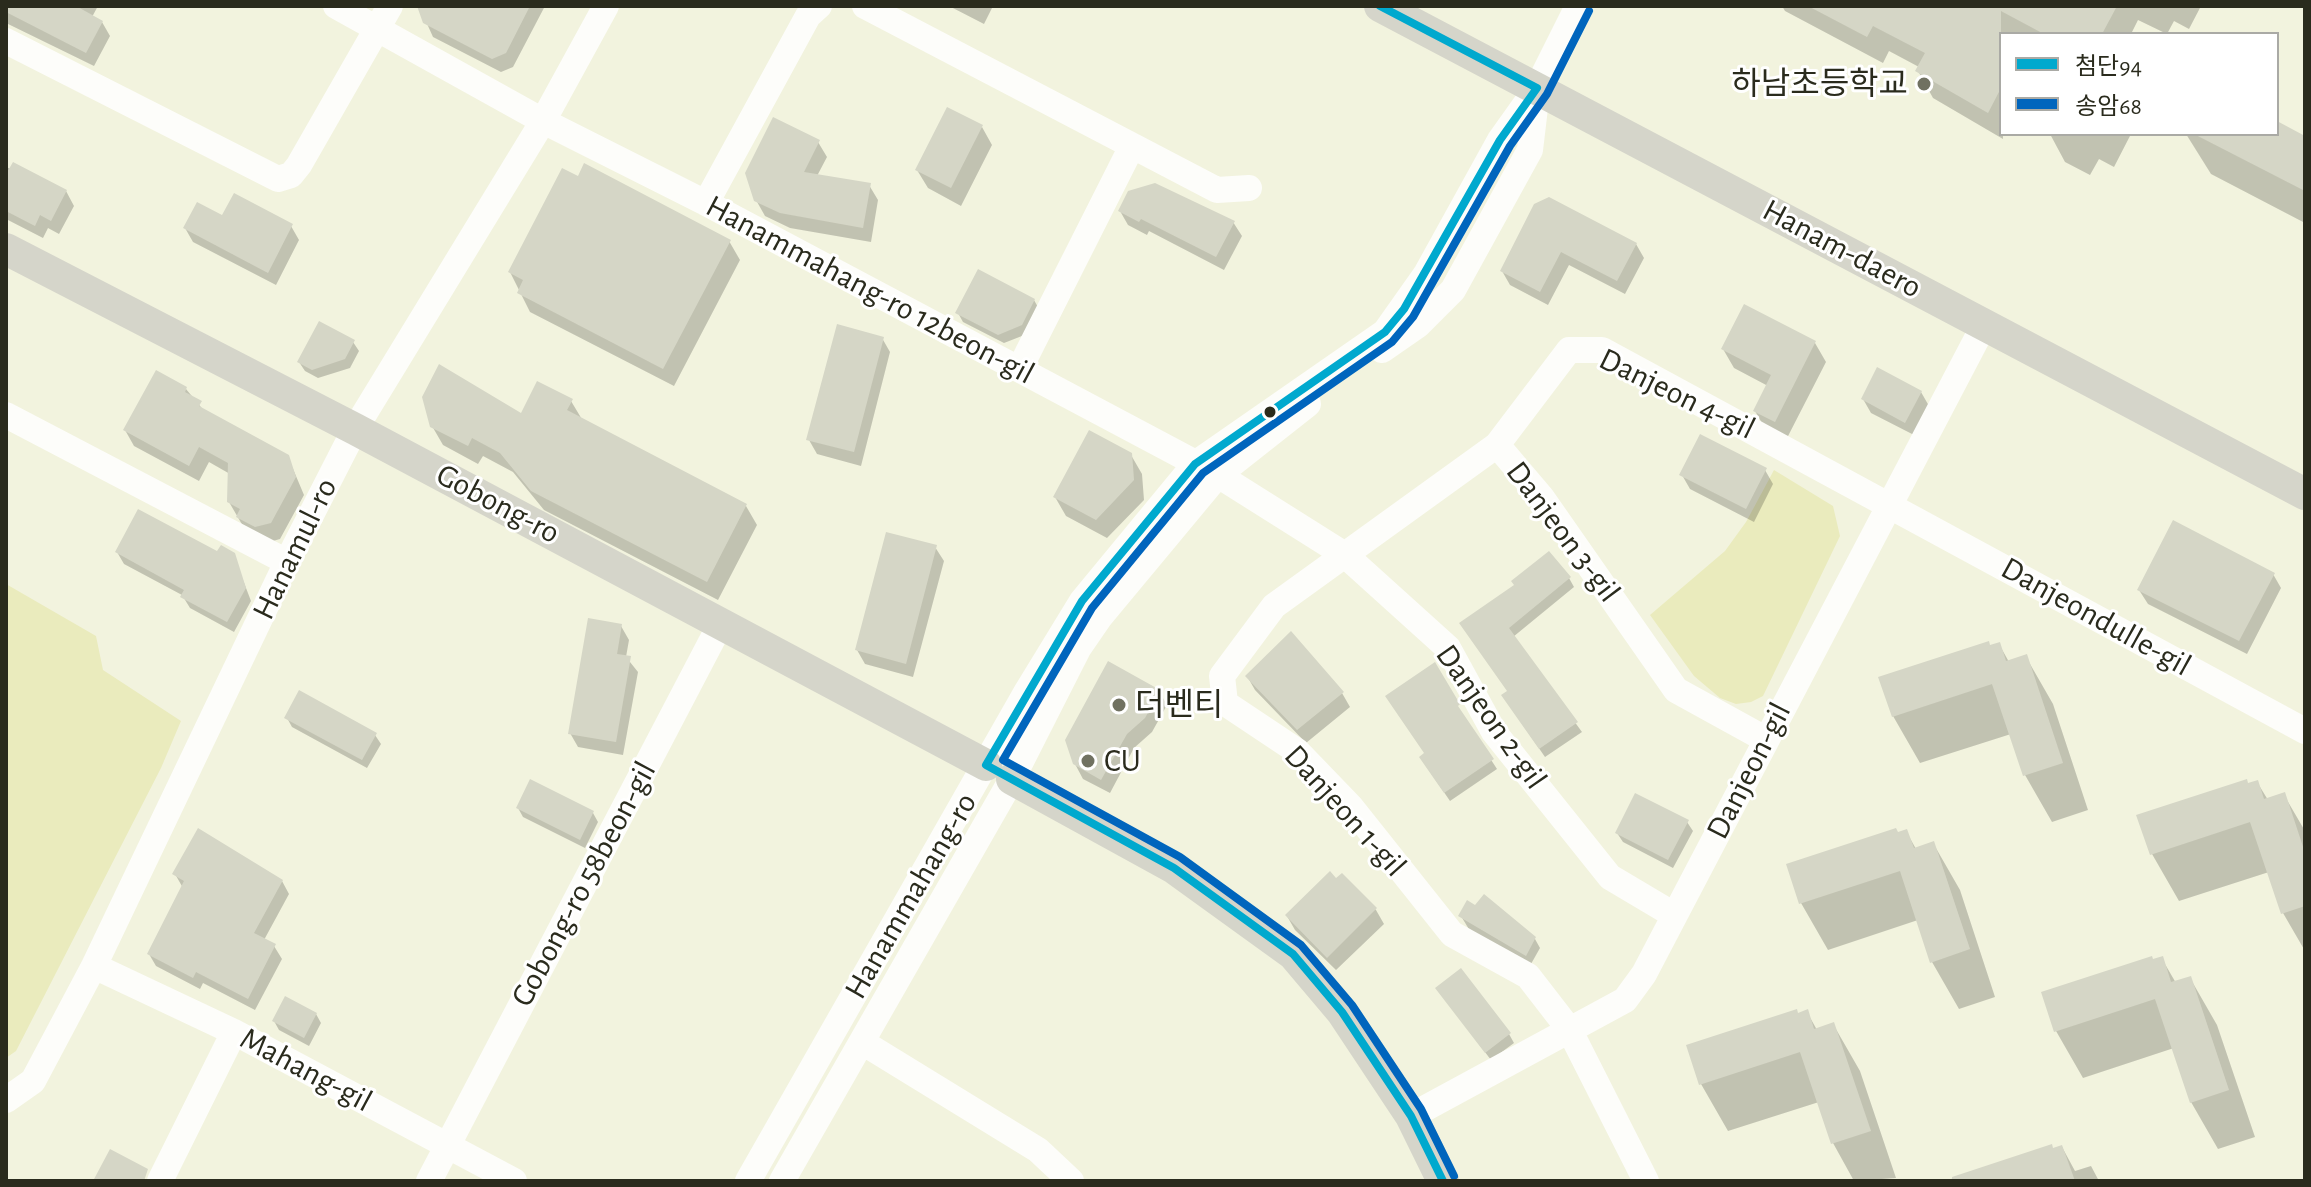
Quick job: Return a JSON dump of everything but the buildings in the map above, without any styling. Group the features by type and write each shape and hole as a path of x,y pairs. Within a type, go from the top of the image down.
{"main road":[{"name":"Hanam-daero","path":"1380,6 2305,494"},
{"name":"Gobong-ro","path":"6,249 355,429 1174,868 1293,954 1342,1012 1411,1116 1443,1181"}],"street":[{"name":"Hanammahang-ro 12beon-gil","path":"336,6 384,17 543,121 706,203 1206,469"},
{"name":"Hanamul-ro","path":"6,1100 33,1081 94,966 287,562 355,429 543,121 606,6"},
{"path":"706,203 808,16 819,6"},
{"path":"865,6 1217,190 1249,188"},
{"name":"Hanammahang-ro","path":"782,1181 862,1042 1082,601 1206,469 1385,332 1419,286 1500,140 1537,88 1578,6"},
{"path":"7,44 278,179 291,175 299,165 384,17"},
{"path":"1020,368 1132,146"},
{"name":"Danjeon-gil","path":"1411,1116 1625,1000 1644,974 1984,325"},
{"name":"Danjeon 4-gil","path":"1497,445 1569,350 1602,350 1888,504"},
{"path":"6,415 287,562"},
{"name":"Danjeon 3-gil","path":"1345,555 1497,445 1542,498 1676,690 1765,739"},
{"name":"Danjeon 2-gil","path":"1206,469 1345,555 1448,648 1494,732 1610,877 1674,915"},
{"name":"Danjeondulle-gil","path":"1888,504 2305,731"},
{"name":"Danjeon 1-gil","path":"1345,555 1274,606 1222,676 1225,703 1297,751 1351,807 1452,934 1528,976 1569,1029 1646,1181"},
{"name":"Gobong-ro 58beon-gil","path":"429,1181 721,623"},
{"name":"Hanammahang-ro","path":"748,1181 999,772"},
{"name":"Mahang-gil","path":"94,966 234,1032 514,1181"},
{"path":"160,1181 234,1032"},
{"path":"862,1042 1038,1150 1071,1181"}],"green space":[{"path":"1774,470 1833,506 1840,536 1763,696 1736,704 1720,698 1694,676 1650,615 1725,551 1746,522"},
{"path":"6,584 96,636 103,670 181,721 161,768 16,1051 6,1058"}],"transit line":[{"name":"첨단94","path":"1380,6 1537,88"},
{"name":"송암68","path":"1454,1176 1421,1109 1352,1005 1301,945 1180,857 1003,760 1092,608 1203,473 1392,342 1413,317 1510,146 1547,94 1589,11"},
{"name":"첨단94","path":"1443,1181 1411,1116 1342,1012 1293,954 1174,868 986,765 1082,601 1195,464 1385,332 1404,309 1500,140 1537,88"}],"place":[{"name":"하남초등학교","path":"1924,84"},
{"name":"더벤티","path":"1119,705"},
{"name":"CU","path":"1088,761"}]}
